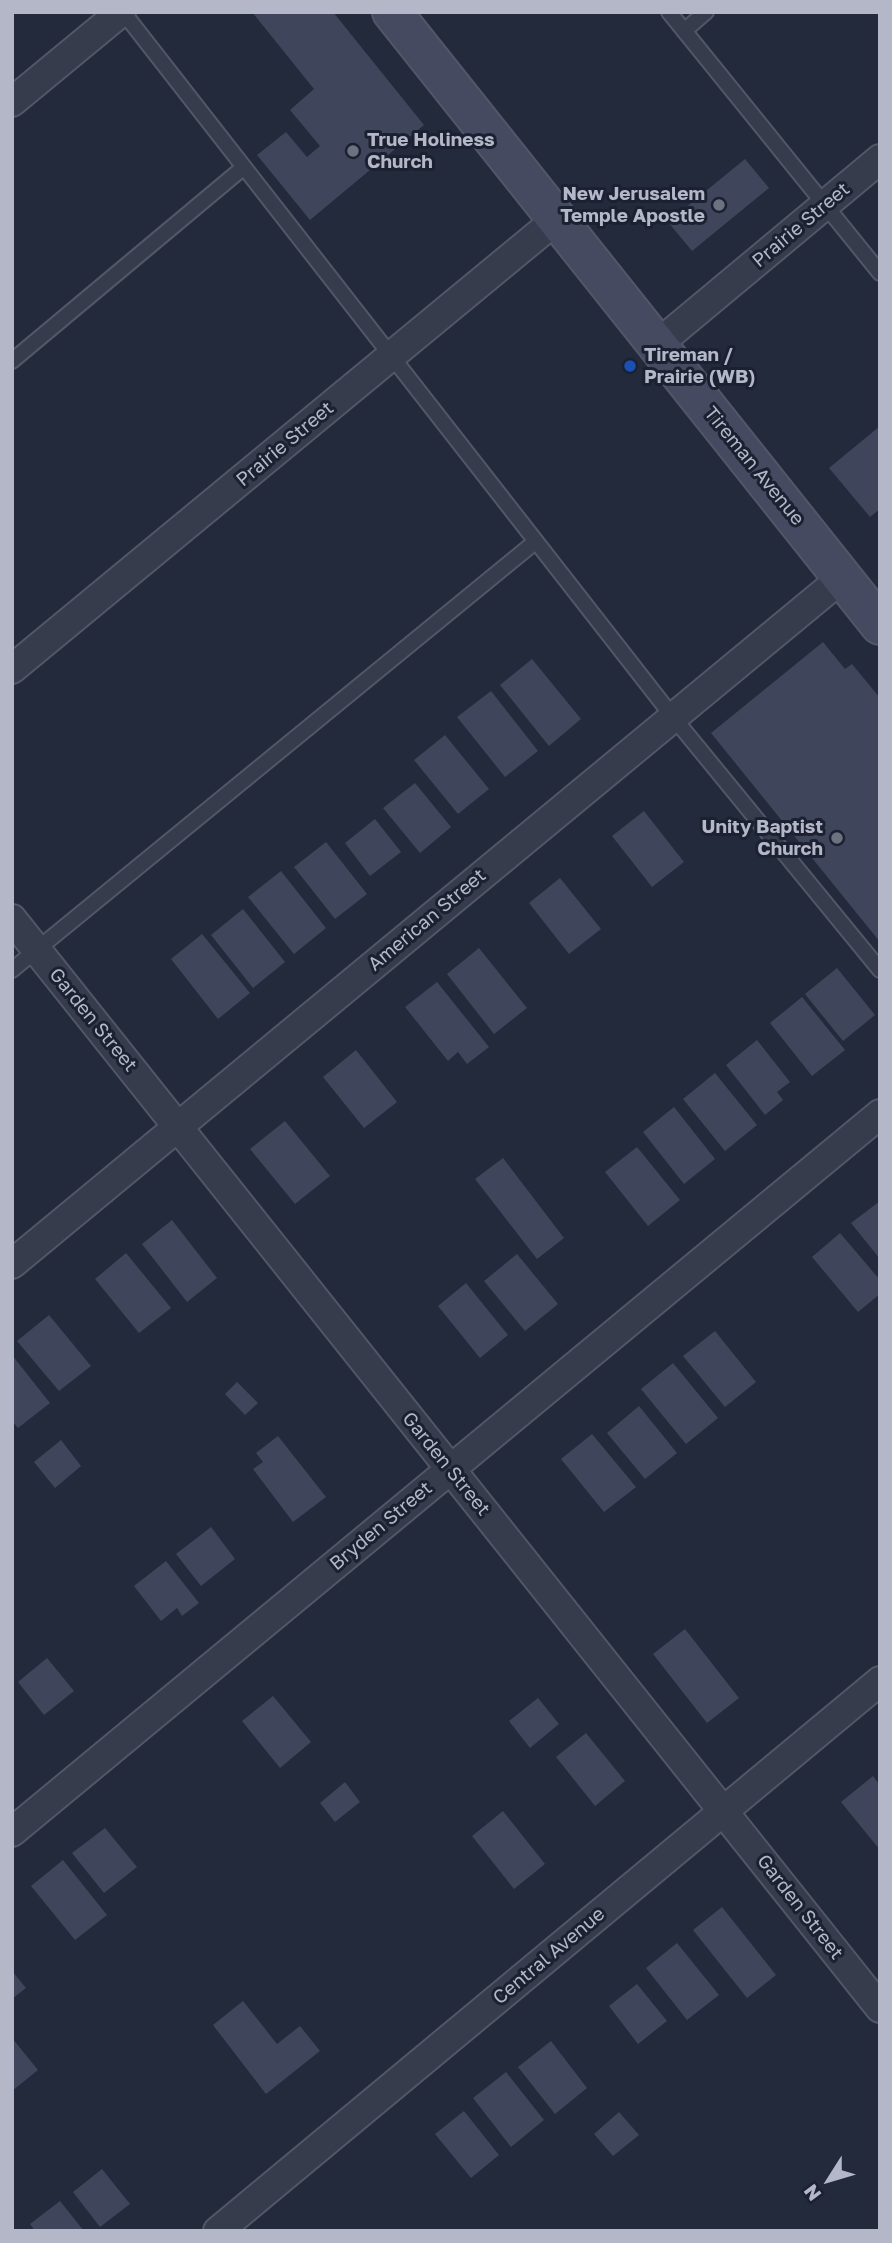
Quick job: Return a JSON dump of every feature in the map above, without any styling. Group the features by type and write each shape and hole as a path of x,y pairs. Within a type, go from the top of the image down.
{"street":[{"path":"12,102 122,12"},
{"name":"Tireman Avenue","path":"393,12 880,625"},
{"name":"Prairie Street","path":"657,344 880,159"},
{"name":"Prairie Street","path":"12,669 557,219"},
{"name":"American Street","path":"12,1264 843,577"},
{"name":"Garden Street","path":"12,919 880,2008"},
{"name":"Bryden Street","path":"12,1832 880,1114"},
{"name":"Central Avenue","path":"218,2231 880,1681"}],"lane":[{"path":"122,12 673,717 880,970"},
{"path":"669,12 880,273"},
{"path":"684,31 706,12"},
{"path":"12,361 244,167"},
{"path":"12,970 535,541"}],"building":[{"path":"252,12 333,12 424,125 310,220 257,155 286,132 307,157 320,146 290,110 314,89"},
{"name":"New Jerusalem Temple Apostle","path":"745,159 769,188 692,251 668,222"},
{"path":"880,426 880,509 870,517 829,468"},
{"name":"Unity Baptist Church","path":"823,642 845,669 852,664 880,698 880,942 711,733"},
{"path":"532,659 581,719 549,746 500,685"},
{"path":"491,691 538,751 505,777 457,717"},
{"path":"445,735 489,789 458,814 414,760"},
{"path":"415,783 451,827 420,853 383,808"},
{"path":"644,811 684,862 652,887 612,836"},
{"path":"375,819 401,852 370,876 345,843"},
{"path":"326,842 367,894 335,919 294,867"},
{"path":"281,871 326,928 294,954 248,897"},
{"path":"560,878 601,929 569,954 529,903"},
{"path":"243,909 285,962 253,988 211,935"},
{"path":"202,934 250,993 218,1019 171,959"},
{"path":"479,948 527,1008 494,1034 447,974"},
{"path":"837,968 875,1015 843,1041 805,994"},
{"path":"437,982 489,1047 467,1064 458,1052 448,1061 405,1007"},
{"path":"802,997 845,1050 812,1076 770,1023"},
{"path":"757,1040 790,1082 777,1092 783,1100 765,1115 726,1065"},
{"path":"356,1050 397,1102 364,1128 323,1077"},
{"path":"715,1073 757,1125 725,1151 683,1099"},
{"path":"674,1107 715,1159 684,1184 643,1132"},
{"path":"285,1121 330,1176 295,1204 250,1149"},
{"path":"637,1147 680,1200 648,1226 605,1172"},
{"path":"503,1158 564,1238 537,1259 475,1179"},
{"path":"880,1201 880,1259 851,1223"},
{"path":"172,1220 217,1278 187,1302 142,1244"},
{"path":"840,1233 880,1280 880,1294 858,1312 812,1257"},
{"path":"126,1253 171,1308 139,1333 95,1279"},
{"path":"517,1254 558,1304 525,1331 484,1281"},
{"path":"466,1283 508,1335 480,1358 438,1306"},
{"path":"49,1315 91,1366 59,1391 17,1341"},
{"path":"715,1331 756,1382 725,1407 683,1356"},
{"path":"12,1355 50,1403 18,1428 12,1421"},
{"path":"673,1363 718,1418 686,1444 641,1389"},
{"path":"237,1382 258,1403 245,1415 225,1394"},
{"path":"639,1406 677,1453 645,1479 607,1433"},
{"path":"592,1434 636,1487 604,1512 561,1459"},
{"path":"278,1436 326,1497 293,1522 253,1469 263,1462 256,1453"},
{"path":"61,1440 81,1466 55,1488 34,1462"},
{"path":"211,1527 235,1559 201,1586 176,1554"},
{"path":"166,1561 199,1603 182,1616 177,1608 161,1621 134,1586"},
{"path":"685,1629 739,1698 707,1723 653,1654"},
{"path":"47,1658 74,1691 44,1715 18,1682"},
{"path":"273,1696 311,1742 280,1768 242,1721"},
{"path":"538,1698 559,1724 530,1748 509,1721"},
{"path":"586,1733 625,1781 595,1806 556,1757"},
{"path":"873,1776 880,1785 880,1850 841,1802"},
{"path":"345,1782 360,1802 335,1822 320,1803"},
{"path":"503,1811 545,1864 514,1889 472,1836"},
{"path":"105,1828 137,1867 104,1893 72,1853"},
{"path":"63,1860 107,1915 75,1940 31,1886"},
{"path":"722,1907 776,1975 747,1998 693,1930"},
{"path":"677,1943 719,1995 687,2020 646,1968"},
{"path":"12,1971 26,1988 12,1999"},
{"path":"637,1984 667,2021 638,2044 609,2006"},
{"path":"243,2001 277,2044 300,2026 320,2051 266,2094 213,2025"},
{"path":"12,2038 38,2070 12,2091"},
{"path":"551,2041 587,2088 555,2114 518,2067"},
{"path":"506,2072 544,2120 511,2147 473,2098"},
{"path":"464,2111 499,2155 471,2178 435,2134"},
{"path":"619,2112 639,2135 613,2156 594,2134"},
{"path":"102,2169 130,2204 100,2227 73,2192"},
{"path":"60,2201 84,2231 35,2231 30,2224"}],"place":[{"name":"True Holiness Church","path":"353,151"},
{"name":"New Jerusalem Temple Apostle","path":"719,205"},
{"name":"Tireman / Prairie (WB)","path":"630,366"},
{"name":"Unity Baptist Church","path":"837,838"}]}
